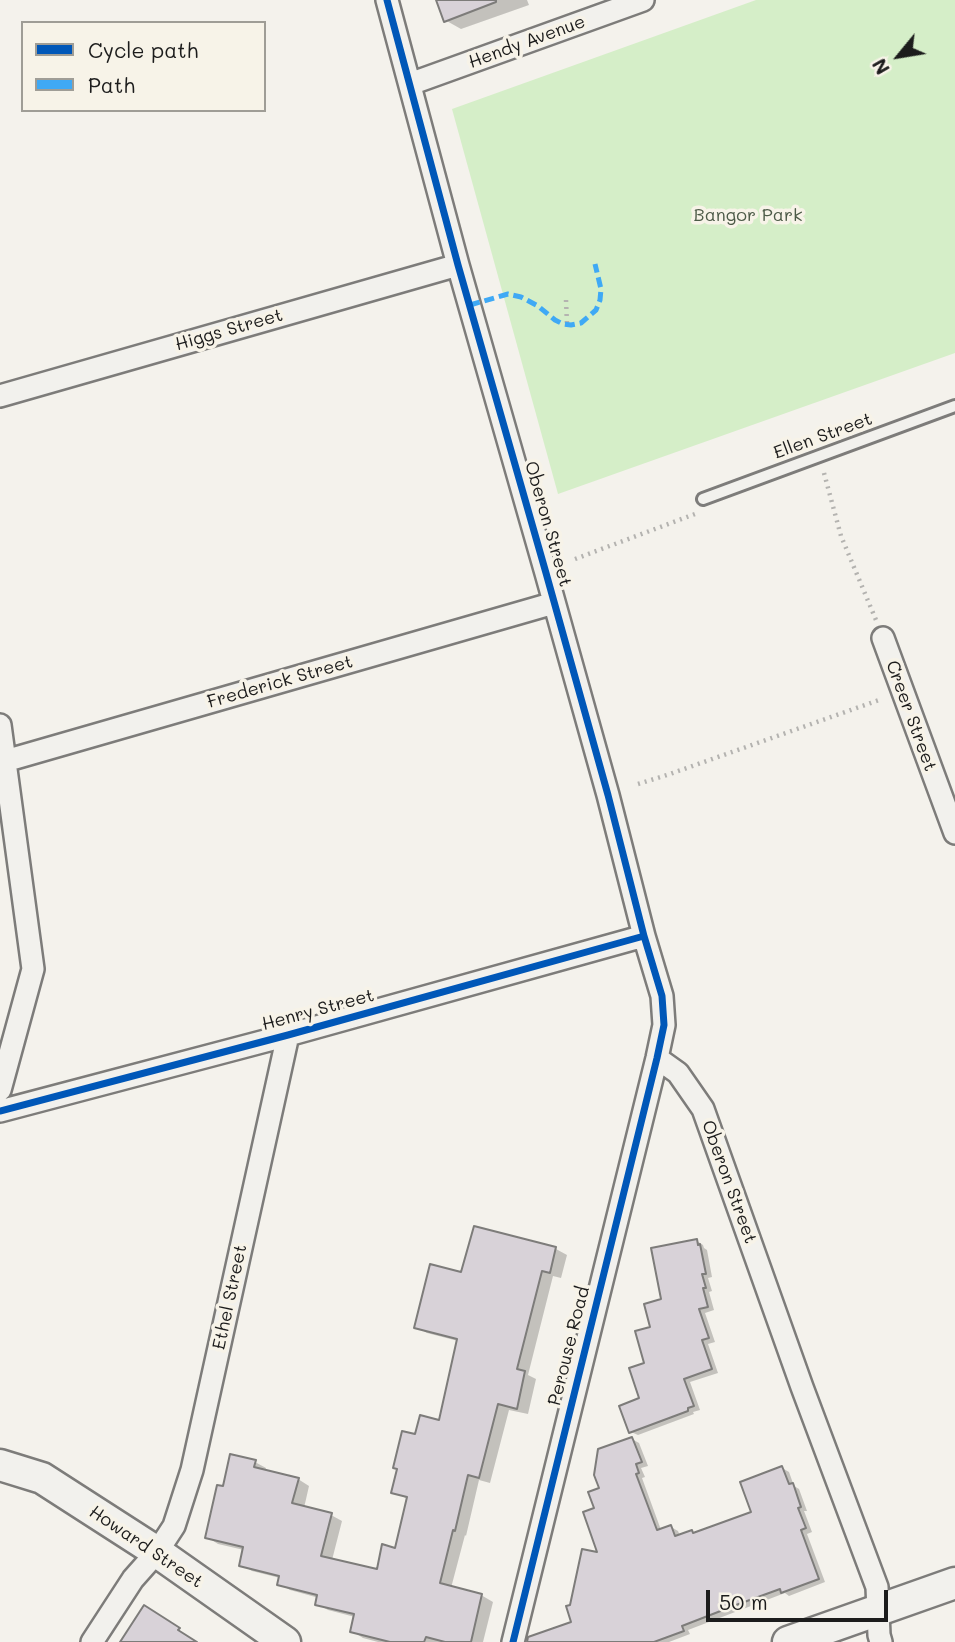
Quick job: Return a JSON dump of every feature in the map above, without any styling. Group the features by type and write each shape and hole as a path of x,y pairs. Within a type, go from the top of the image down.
{"street":[{"name":"Oberon Street","path":"387,0 662,996 664,1025 657,1058 678,1073 704,1109 802,1387 877,1587 878,1635 881,1642"},
{"name":"Hendy Avenue","path":"410,84 643,0"},
{"name":"Higgs Street","path":"0,396 458,265"},
{"name":"Frederick Street","path":"5,761 554,603"},
{"name":"Creer Street","path":"883,638 955,833"},
{"path":"0,725 33,969 0,1090"},
{"name":"Henry Street","path":"0,1111 288,1035 644,936"},
{"name":"Ethel Street","path":"92,1642 133,1579 157,1552 174,1526 192,1470 288,1035"},
{"name":"Perouse Road","path":"513,1642 657,1058"},
{"name":"Howard Street","path":"0,1465 42,1478 157,1552 285,1642"},
{"path":"788,1642 955,1583"},
{"path":"520,1615 530,1642"}],"lane":[{"name":"Ellen Street","path":"703,499 955,406"}],"path":[{"path":"566,300 567,324"},
{"path":"824,473 841,536 883,638"},
{"path":"638,784 902,692"}],"green space":[{"name":"Bangor Park","path":"756,0 955,0 955,353 558,494 452,109"}],"building":[{"path":"436,0 496,0 496,2 444,22"},
{"path":"474,1226 556,1247 550,1273 542,1271 517,1369 525,1371 517,1409 498,1404 479,1478 468,1475 440,1583 482,1594 471,1642 445,1642 426,1637 424,1642 390,1642 350,1632 354,1614 315,1605 317,1595 277,1585 279,1576 239,1566 243,1547 205,1538 217,1485 223,1486 230,1454 256,1460 254,1467 299,1478 292,1503 332,1513 321,1556 377,1569 382,1544 395,1548 407,1497 391,1493 397,1469 393,1468 402,1431 415,1434 420,1415 439,1420 457,1339 414,1328 430,1264 461,1272"},
{"path":"697,1239 706,1274 702,1274 708,1307 699,1309 709,1338 702,1340 712,1369 684,1379 694,1406 688,1408 688,1411 629,1433 619,1406 639,1398 629,1368 644,1363 635,1331 650,1327 644,1304 661,1299 651,1248"},
{"path":"632,1437 642,1462 636,1464 639,1473 636,1474 657,1530 671,1525 675,1536 692,1530 693,1533 751,1512 740,1482 782,1466 789,1484 793,1483 801,1507 798,1508 806,1528 801,1530 819,1579 781,1593 780,1589 736,1605 682,1626 684,1631 654,1642 527,1642 528,1637 571,1622 566,1606 570,1605 582,1549 597,1552 583,1512 594,1508 588,1492 599,1488 594,1475 598,1449"},
{"path":"144,1605 180,1628 178,1630 197,1642 120,1642"}],"marked path":[{"path":"470,305 508,294 538,306 563,324 581,323 596,310 600,300 601,289 595,264"}],"cycle path":[{"path":"387,0 662,996 664,1025 657,1058 513,1642"},
{"path":"0,1111 288,1035 644,936"}]}
